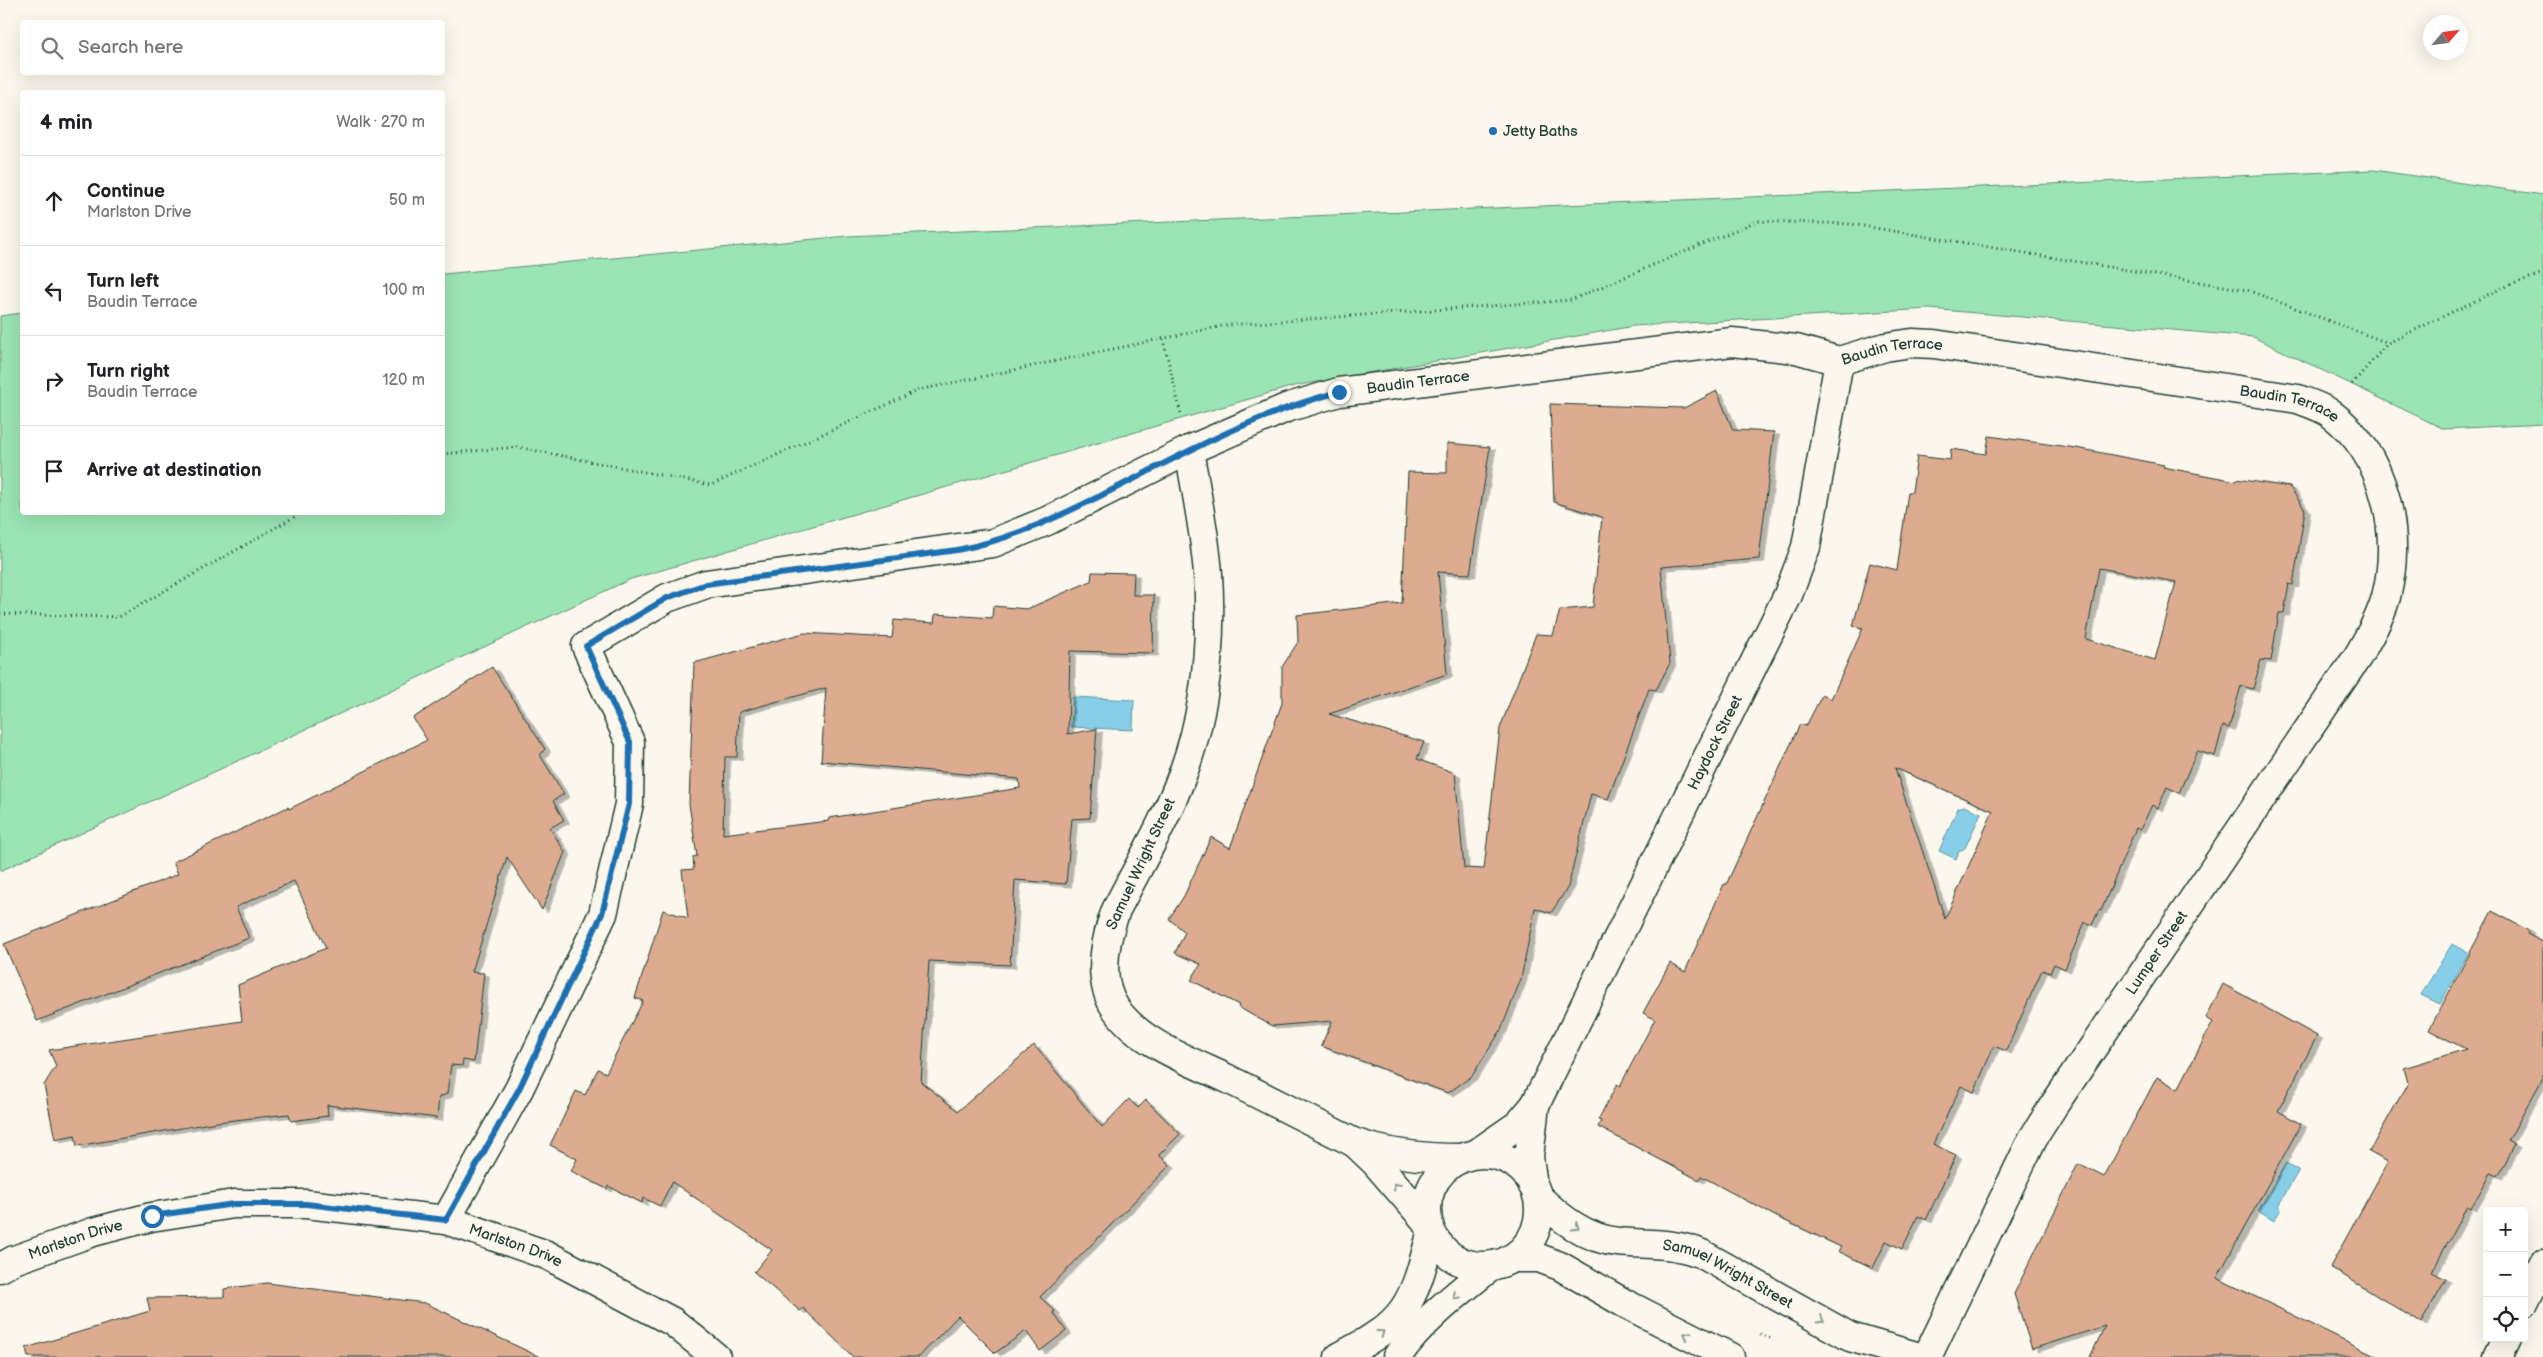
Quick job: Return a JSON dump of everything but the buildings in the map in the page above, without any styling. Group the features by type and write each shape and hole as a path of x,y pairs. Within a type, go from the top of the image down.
{"street":[{"name":"Baudin Terrace","path":"446,1220 519,1089 605,905 629,804 630,742 586,646 667,598 706,584 957,550 993,542 1048,521 1189,450 1286,408 1339,392 1732,342 1796,349 1839,361 1885,347 1912,343 1934,344 2298,399 2328,412 2352,434 2376,472 2389,512 2392,554"},
{"name":"Haydock Street","path":"1468,1156 1519,1124 1535,1105 1788,595 1806,547 1839,361"},
{"name":"Samuel Wright Street","path":"1189,450 1208,573 1210,616 1202,697 1193,741 1182,775 1116,910 1108,931 1105,947 1107,982 1115,1008 1129,1023 1153,1042 1353,1142 1370,1148 1397,1153 1468,1156"},
{"name":"Lumper Street","path":"1927,1357 2033,1138 2358,656 2376,624 2386,598 2392,554"},
{"name":"Haydock Street","path":"1535,1105 1529,1150 1535,1192"},
{"name":"Samuel Wright Street","path":"1353,1142 1375,1162 1430,1228"},
{"path":"1398,1357 1404,1346 1432,1318 1503,1261 1521,1250 1535,1232 1539,1209 1535,1192 1528,1176 1511,1161 1488,1154 1468,1156 1444,1168 1430,1188 1426,1210 1430,1228 1446,1253 1456,1260 1479,1266 1503,1261 1539,1258 1560,1266 1624,1303 1730,1357"},
{"name":"Samuel Wright Street","path":"1535,1192 1582,1232 1616,1242 1684,1246 1702,1254 1850,1337 1919,1357"},
{"name":"Marlston Drive","path":"0,1268 93,1232 152,1216 234,1204 306,1204 446,1220 555,1259 673,1322 716,1357"},
{"path":"1339,1357 1373,1338 1400,1316 1420,1279 1430,1228"},
{"path":"2526,1297 2543,1264"},
{"path":"2498,1357 2505,1342"}],"path":[{"path":"445,454 517,447 711,485 919,390 1227,325 1571,300 1757,221 1851,224 2247,290 2388,343"},
{"path":"2328,412 2388,343 2502,288 2543,273"},
{"path":"1163,339 1189,450"},
{"path":"0,614 119,617 298,515"}],"green space":[{"path":"2374,170 2543,195 2543,424 2444,429 2253,337 1930,309 1634,326 1294,386 631,579 0,871 0,316 20,313 20,515 445,515 445,274 847,236"}],"water":[{"path":"1073,697 1134,700 1133,730 1071,727"},
{"path":"1964,806 1981,813 1965,848 1959,851 1956,859 1939,851 1958,808"},
{"path":"2452,944 2468,953 2440,1004 2421,995"},
{"path":"2286,1163 2299,1170 2278,1206 2281,1209 2274,1221 2258,1211"}],"place":[{"name":"Jetty Baths","path":"1493,131"}],"route":[{"path":"152,1216 234,1204 306,1204 446,1220 519,1089 602,914 629,804 630,742 586,646 667,598 687,589 706,584 819,567 957,550 993,542 1017,534 1048,521 1189,450 1286,408 1339,392"}]}
